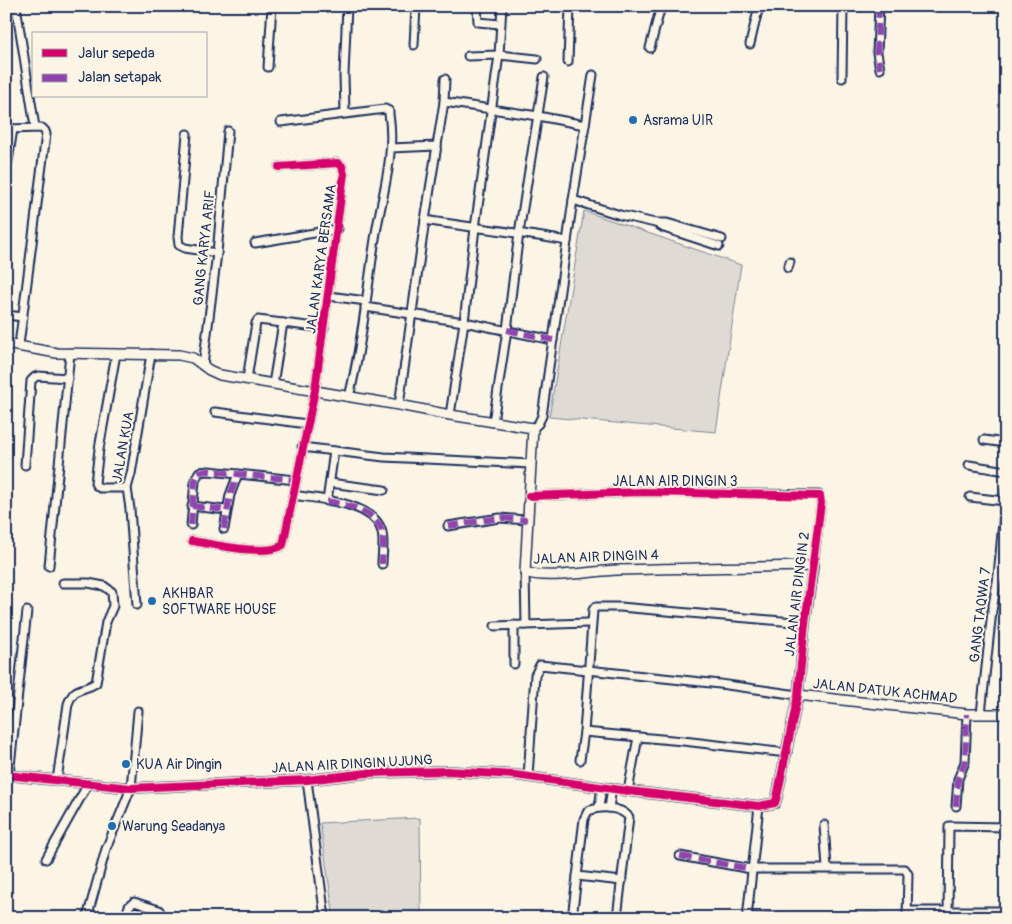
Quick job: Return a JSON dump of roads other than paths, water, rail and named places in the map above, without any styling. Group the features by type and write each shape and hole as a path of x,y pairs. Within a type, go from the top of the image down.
{"street":[{"path":"16,6 35,128"},
{"path":"268,67 272,6"},
{"path":"345,113 344,74 347,6"},
{"path":"414,45 416,6"},
{"path":"477,6 478,22 500,24"},
{"path":"450,415 499,55 502,6"},
{"path":"568,62 570,6"},
{"path":"650,48 661,6"},
{"path":"750,44 760,6"},
{"path":"842,78 843,6"},
{"path":"879,6 877,53 880,69"},
{"path":"468,56 499,55 537,59"},
{"path":"6,344 57,353 179,354 193,358 220,375 533,428 538,424 542,416 568,241 572,200 593,75"},
{"path":"493,422 519,233 544,77"},
{"path":"399,405 444,102 445,79"},
{"path":"444,102 585,125"},
{"path":"281,122 345,113 384,109 388,111 392,132 391,148 349,397"},
{"path":"6,174 10,129 42,128 46,131 19,345"},
{"name":"GANG KARYA ARIF","path":"203,366 228,131"},
{"path":"187,134 178,237 179,245 185,248 216,253"},
{"path":"391,148 437,146"},
{"name":"JALAN KARYA BERSAMA","path":"192,541 255,550 275,550 283,545 315,390 338,230 344,174 342,166 338,163 279,167"},
{"path":"572,200 620,215 655,223 666,223 721,243"},
{"path":"425,220 568,241"},
{"path":"255,243 338,230"},
{"path":"329,296 552,340"},
{"path":"6,316 23,317"},
{"path":"247,379 256,324 260,320 324,328"},
{"path":"273,384 282,323"},
{"path":"48,566 70,353"},
{"path":"116,354 99,449 95,483 100,488 127,488"},
{"name":"JALAN KUA","path":"137,605 127,488 151,354"},
{"path":"25,465 31,381 34,377 38,376 68,378"},
{"path":"215,412 307,424"},
{"name":"JALAN AIR DINGIN 4","path":"533,428 525,572 537,575 614,570 813,566"},
{"path":"984,440 1006,443"},
{"path":"302,447 394,458 531,464"},
{"path":"327,501 334,451"},
{"path":"969,465 1006,471"},
{"path":"191,525 195,481 199,472 209,471 296,480"},
{"path":"224,529 226,510 238,474"},
{"path":"330,483 384,490"},
{"name":"GANG TAQWA 7","path":"982,714 992,611 1002,576 1006,490"},
{"name":"JALAN AIR DINGIN 3","path":"528,496 643,492 818,494 821,497"},
{"path":"293,495 355,507 372,517 378,523 382,536 382,564"},
{"path":"970,496 1004,501"},
{"name":"JALAN AIR DINGIN 2","path":"798,695 821,497"},
{"path":"192,506 226,510"},
{"path":"448,526 500,518 527,520"},
{"path":"525,572 526,625"},
{"path":"57,780 68,704 72,695 77,690 95,684 97,680 106,622 113,606 112,592 104,586 88,583 63,583"},
{"path":"580,760 584,732 593,610 596,606 805,623"},
{"path":"8,775 27,611"},
{"path":"495,626 588,623"},
{"path":"514,625 514,664"},
{"path":"528,776 535,675 540,665 720,684 798,695"},
{"name":"JALAN DATUK ACHMAD","path":"759,806 773,804 776,800 798,695 967,714 1006,714"},
{"path":"87,918 106,849 131,788 138,711"},
{"path":"956,806 958,779 965,762 967,714"},
{"path":"584,732 787,753"},
{"path":"628,791 638,738"},
{"name":"JALAN AIR DINGIN UJUNG","path":"8,775 131,788 307,780 367,773 424,771 528,776 628,791 759,806"},
{"path":"307,780 325,918"},
{"path":"46,858 88,784"},
{"path":"599,807 602,787"},
{"path":"609,808 612,788"},
{"path":"759,806 747,917 794,918"},
{"path":"572,918 586,814 599,807 625,813 629,817 617,918"},
{"path":"824,824 827,868"},
{"path":"948,914 949,826 1006,828"},
{"path":"680,856 751,869 901,868 907,871 908,874 908,914 1005,911"},
{"path":"577,876 622,881"},
{"path":"1005,918 1006,900"},
{"path":"125,918 129,906 134,902 159,910 162,915 161,918"},
{"path":"840,918 879,918"}],"place":[{"name":"Asrama UIR","path":"633,120"},
{"name":"AKHBAR SOFTWARE HOUSE","path":"152,601"},
{"name":"KUA Air Dingin","path":"126,764"},
{"name":"Warung Seadanya","path":"112,826"}]}
